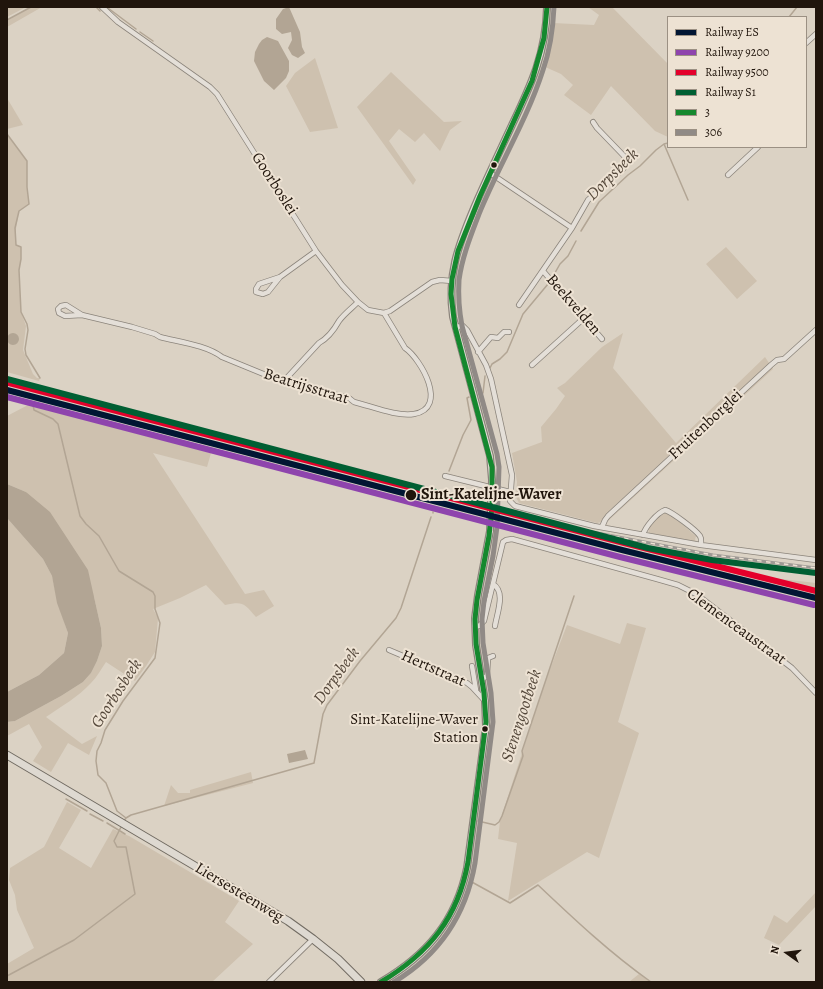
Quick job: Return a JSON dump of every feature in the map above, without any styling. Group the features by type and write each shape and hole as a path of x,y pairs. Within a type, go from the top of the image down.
{"main road":[{"name":"Liersesteenweg","path":"7,755 288,921 338,959 361,982"}],"street":[{"name":"Goorboslei","path":"102,7 118,22 210,87 217,94 316,251 342,285 358,302 368,310 384,313"},
{"name":"Hertstraat","path":"381,982 400,971 424,951 447,922 459,897 467,868 486,726 485,701 476,645 475,626 476,607 490,530 492,480 490,456 455,327 452,309 452,281 459,247 490,173 536,71 545,39 547,7"},
{"path":"807,42 816,34"},
{"path":"519,305 572,228 588,200 623,169 626,164 624,156 593,122"},
{"path":"728,175 757,148"},
{"path":"490,173 572,228"},
{"path":"280,277 259,284 256,292 263,294 268,292 280,277 316,251"},
{"name":"Beekvelden","path":"543,271 602,339"},
{"path":"384,313 390,311 432,282 440,280 452,281"},
{"path":"283,382 358,302"},
{"name":"Beatrijsstraat","path":"82,315 202,347 217,353 222,357 283,382 323,393 349,398 354,402 397,413 413,414 422,411 431,399 430,385 425,374 410,351 405,348 384,313"},
{"path":"532,366 584,318"},
{"path":"455,327 465,327 486,365 491,379 512,475 510,492 510,501 512,504 520,508 602,528 701,545 816,560"},
{"name":"Fruitenborglei","path":"602,528 604,520 608,516 723,408 771,365 777,360 784,359 816,330"},
{"path":"478,352 491,337 498,338 504,332 509,332"},
{"path":"445,476 510,492"},
{"path":"643,535 645,529 652,520 665,510 680,518 682,522 700,536 702,540 701,545"},
{"name":"Clemenceaustraat","path":"475,626 478,626 484,621 502,546 506,540 509,539 678,585 696,594 792,668 816,693"},
{"path":"493,584 497,586 500,593 495,626"},
{"name":"Hertstraat","path":"389,650 467,683 476,690 485,701"},
{"path":"482,679 487,676 488,658 493,656"},
{"name":"Hertstraat","path":"472,666 476,690"},
{"path":"269,982 313,939"}],"shaded area":[{"path":"7,7 26,7 7,17"},
{"path":"31,7 42,7 7,27 7,21"},
{"path":"289,7 300,32 302,47 305,53 298,58 292,55 288,48 292,40 291,32 282,34 276,29 276,19 283,9"},
{"path":"588,7 612,7 667,63 667,137 655,131 611,86 591,115 564,95 573,85 561,74 543,66 550,44 553,23 594,25 599,15"},
{"path":"267,37 278,41 289,61 289,71 286,78 274,90 264,81 254,61 255,52 259,44"},
{"path":"315,58 338,128 310,132 286,86 295,73"},
{"path":"391,72 444,122 462,121 450,130 440,151 424,133 415,142 399,129 389,141 416,180 413,185 357,107"},
{"path":"7,98 23,125 7,129"},
{"path":"7,134 27,161 27,187 29,204 19,211 16,229 16,245 21,247 19,270 21,312 26,326 23,350 33,374 37,378 40,378 39,381 7,372"},
{"path":"726,247 757,281 737,299 706,264"},
{"path":"13,333 17,335 19,339 17,343 13,345 9,343 7,339 9,335"},
{"path":"623,333 613,368 676,443 765,357 773,369 609,520 597,523 519,503 516,497 517,482 512,453 542,442 541,427 565,396 557,388 565,383 602,347"},
{"path":"28,405 211,453 207,467 153,453 245,594 264,590 274,606 256,617 243,604 236,603 225,605 206,585 153,609 158,618 155,652 135,681 106,662 95,678 81,693 46,717 82,744 97,736 89,755 68,743 51,772 33,761 42,747 29,724 7,736 7,722 15,721 83,682 91,673 102,646 101,628 94,597 26,492 7,484 7,416"},
{"path":"7,484 26,492 50,512 88,570 101,628 102,646 91,673 83,682 15,721 7,722 7,692 39,675 64,653 68,633 57,603 52,576 43,559 7,518"},
{"path":"664,513 672,516 681,523 696,536 695,540 698,542 649,533 648,528"},
{"path":"7,518 43,559 52,576 58,603 68,633 64,653 39,675 7,692"},
{"path":"746,575 816,583 816,592"},
{"path":"627,623 646,628 618,722 639,733 599,858 587,852 508,901 517,843 498,839 500,821 544,685 567,625 620,644"},
{"path":"305,750 308,759 289,763 287,754"},
{"path":"251,772 253,783 164,806 171,785 178,793 190,793 190,790"},
{"path":"67,802 81,810 59,848 91,868 113,829 129,836 239,901 225,922 253,944 212,982 7,982 7,964 34,948 17,910 15,895 9,880 10,868 44,847"},
{"path":"816,892 816,906 779,945 764,938 774,915 787,923"},
{"path":"639,974 651,982 629,982"}],"waterway":[{"path":"7,20 31,7"},
{"path":"96,7 100,11"},
{"name":"Dorpsbeek","path":"790,16 797,7"},
{"path":"108,8 136,29"},
{"path":"140,32 153,41"},
{"name":"Goorbosbeek","path":"7,134 27,161 27,187 29,204 19,211 15,228 16,245 21,247 19,270 21,312 27,324 28,330 25,349 26,355 40,378"},
{"name":"Dorpsbeek","path":"581,231 599,202 656,150 667,143"},
{"path":"664,144 688,200"},
{"name":"Dorpsbeek","path":"552,278 560,264 568,256 576,241"},
{"name":"Dorpsbeek","path":"490,368 492,364 507,352 523,314 548,284"},
{"name":"Dorpsbeek","path":"479,394 483,393 485,376"},
{"name":"Dorpsbeek","path":"449,471 463,435 471,420 467,398 469,397"},
{"name":"Goorbosbeek","path":"33,405 34,410 53,419 58,424 80,516 99,536 119,571 153,592 155,596 155,609 160,623 155,658 123,701 105,730 97,751 96,761 98,775 106,783 117,811 126,818 124,821"},
{"name":"Dorpsbeek","path":"126,818 131,815 314,763 323,714 327,705 360,661 396,618 401,608 431,517"},
{"name":"Stenengootbeek","path":"478,821 495,825 499,822 502,816 523,756 522,751 574,596"},
{"path":"66,799 87,811"},
{"path":"90,814 103,821"},
{"name":"Goorbosbeek","path":"107,823 125,834"},
{"name":"Goorbosbeek","path":"7,976 74,940 135,894 126,847 117,847 114,841 122,825"},
{"name":"Stenengootbeek","path":"470,881 510,903 538,885 607,948 651,982"}],"railway":[{"path":"571,528 713,555 816,568"}],"rail line":[{"name":"S1","path":"7,379 648,548 712,560 816,573"},
{"name":"9500","path":"9,383 624,543 816,591"},
{"name":"ES","path":"7,390 622,550 816,598"},
{"name":"9200","path":"7,397 620,557 814,605"}],"transit line":[{"name":"3","path":"381,982 413,959 439,932 449,917 457,900 468,862 486,722 484,693 476,644 475,619 489,536 492,506 492,467 455,327 451,294 452,279 458,251 480,196 532,81 544,38 547,7"},
{"name":"306","path":"394,982 424,959 448,932 465,900 475,863 493,722 491,693 483,643 482,619 497,527 499,467 497,454 462,326 459,303 459,280 460,271 479,214 521,125 543,70 551,39 554,7"}],"place":[{"name":"Sint-Katelijne-Waver","path":"411,495"},
{"name":"Sint-Katelijne-Waver Station","path":"485,729"}]}
